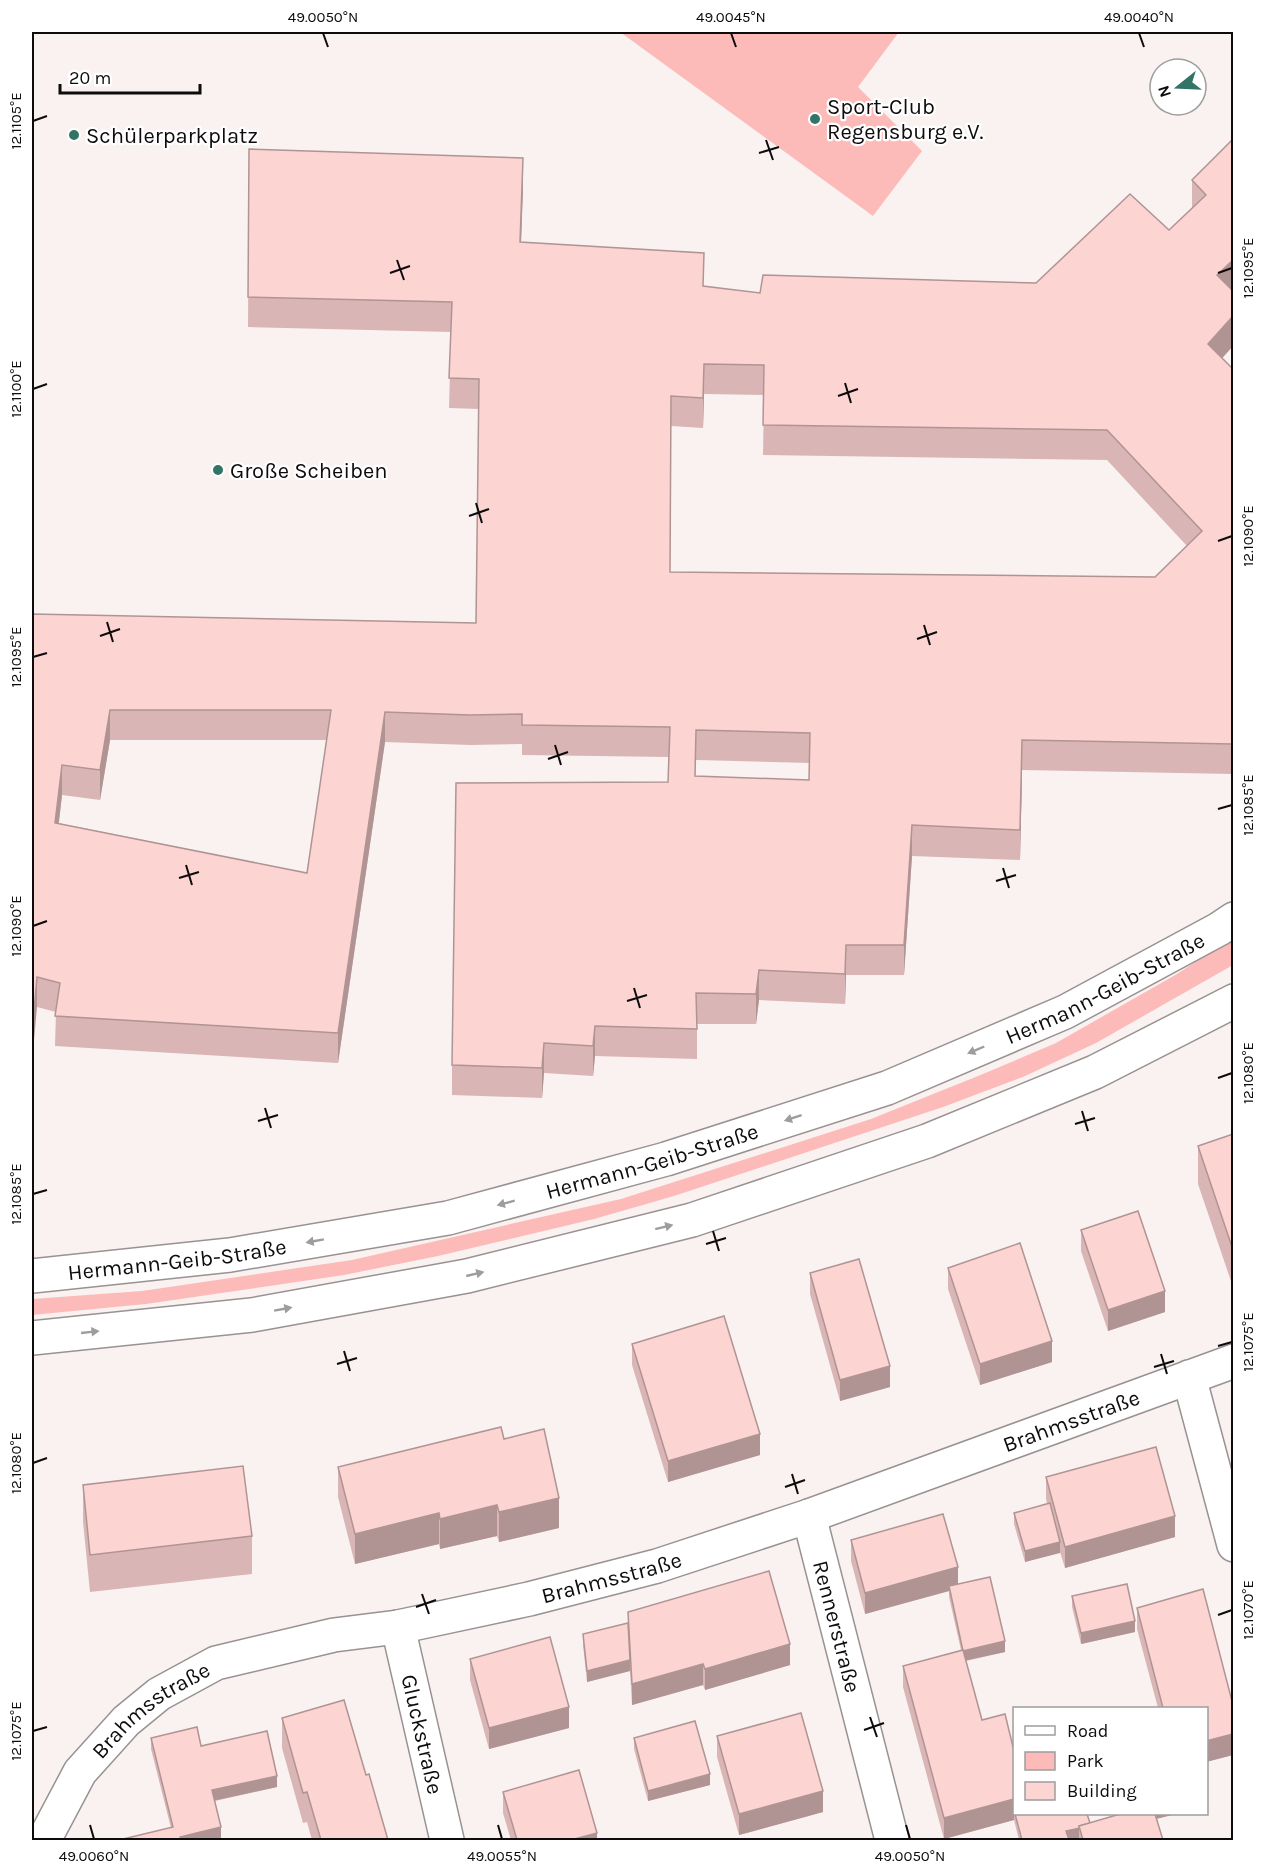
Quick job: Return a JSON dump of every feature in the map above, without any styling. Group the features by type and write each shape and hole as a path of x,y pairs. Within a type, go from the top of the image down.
{"street":[{"name":"Hermann-Geib-Straße","path":"32,1276 230,1255 448,1218 666,1159 887,1088 1065,1012 1233,919"},
{"path":"32,1338 252,1315 467,1276 692,1220 927,1141 1095,1072 1233,1001"},
{"name":"Brahmsstraße","path":"44,1840 80,1772 126,1721 159,1694 216,1663 334,1635 398,1627 529,1599 657,1566 809,1516 1233,1361"},
{"path":"1189,1377 1233,1545"},
{"name":"Rennerstraße","path":"809,1516 892,1840"},
{"name":"Gluckstraße","path":"398,1627 447,1840"}],"green space":[{"name":"Sport-Club Regensburg e.V.","path":"620,32 899,32 858,87 922,151 873,216"},
{"path":"1233,937 1233,965 1096,1043 1025,1076 943,1107 674,1196 594,1219 438,1256 344,1275 146,1304 32,1315 32,1299 142,1291 352,1260 621,1199 871,1119 1056,1043 1177,974"}],"building":[{"path":"1233,139 1233,260 1217,275 1233,291 1233,316 1208,344 1233,369 1233,744 1022,740 1020,830 912,825 904,945 846,945 845,974 759,970 756,994 696,993 697,1029 595,1026 593,1046 544,1043 542,1068 452,1065 456,783 668,782 670,727 522,725 522,714 385,712 338,1033 55,1016 60,983 37,977 32,1032 32,614 476,623 479,379 449,378 452,302 248,297 249,149 523,158 520,242 704,253 703,286 760,293 763,275 1036,283 1130,194 1169,230 1206,195 1192,180","holes":["704,364 764,365 763,425 1107,430 1202,531 1155,577 670,572 671,396 703,398","110,710 331,710 307,873 55,823 62,765 100,770","696,730 810,733 809,780 695,776"]},
{"path":"1233,1134 1233,1250 1198,1146"},
{"path":"1138,1211 1165,1291 1108,1310 1081,1230"},
{"path":"1020,1243 1052,1341 980,1364 948,1268"},
{"path":"859,1259 890,1366 840,1380 810,1273"},
{"path":"724,1316 760,1434 668,1461 632,1344"},
{"path":"501,1427 504,1439 544,1429 559,1498 499,1512 497,1505 440,1519 439,1513 355,1534 338,1467"},
{"path":"1156,1447 1175,1516 1065,1547 1046,1477"},
{"path":"243,1466 252,1536 90,1555 83,1485"},
{"path":"1050,1503 1060,1542 1025,1551 1014,1513"},
{"path":"943,1514 958,1567 865,1593 851,1540"},
{"path":"769,1571 790,1644 705,1669 703,1664 632,1684 628,1612"},
{"path":"990,1577 1005,1641 963,1651 949,1586"},
{"path":"1127,1584 1135,1621 1081,1633 1072,1596"},
{"path":"1203,1589 1233,1705 1233,1734 1208,1740 1208,1707 1163,1707 1137,1608"},
{"path":"628,1623 630,1660 587,1671 583,1634"},
{"path":"550,1637 569,1707 489,1728 470,1659"},
{"path":"963,1650 982,1720 1005,1714 1013,1747 1013,1799 944,1818 903,1666"},
{"path":"344,1700 388,1840 321,1840 307,1792 303,1793 282,1718"},
{"path":"801,1713 823,1791 739,1814 717,1736"},
{"path":"695,1721 710,1774 648,1791 634,1738"},
{"path":"197,1727 201,1746 267,1731 277,1776 212,1790 221,1827 180,1837 181,1840 119,1840 173,1827 151,1738"},
{"path":"579,1770 597,1833 571,1840 517,1840 503,1792"},
{"path":"1015,1815 1087,1815 1090,1823 1066,1831 1069,1840 1022,1840"},
{"path":"1117,1815 1155,1815 1163,1840 1083,1840 1079,1826"}],"place":[{"name":"Sport-Club Regensburg e.V.","path":"815,119"},
{"name":"Schülerparkplatz","path":"74,135"},
{"name":"Große Scheiben","path":"218,470"}]}
